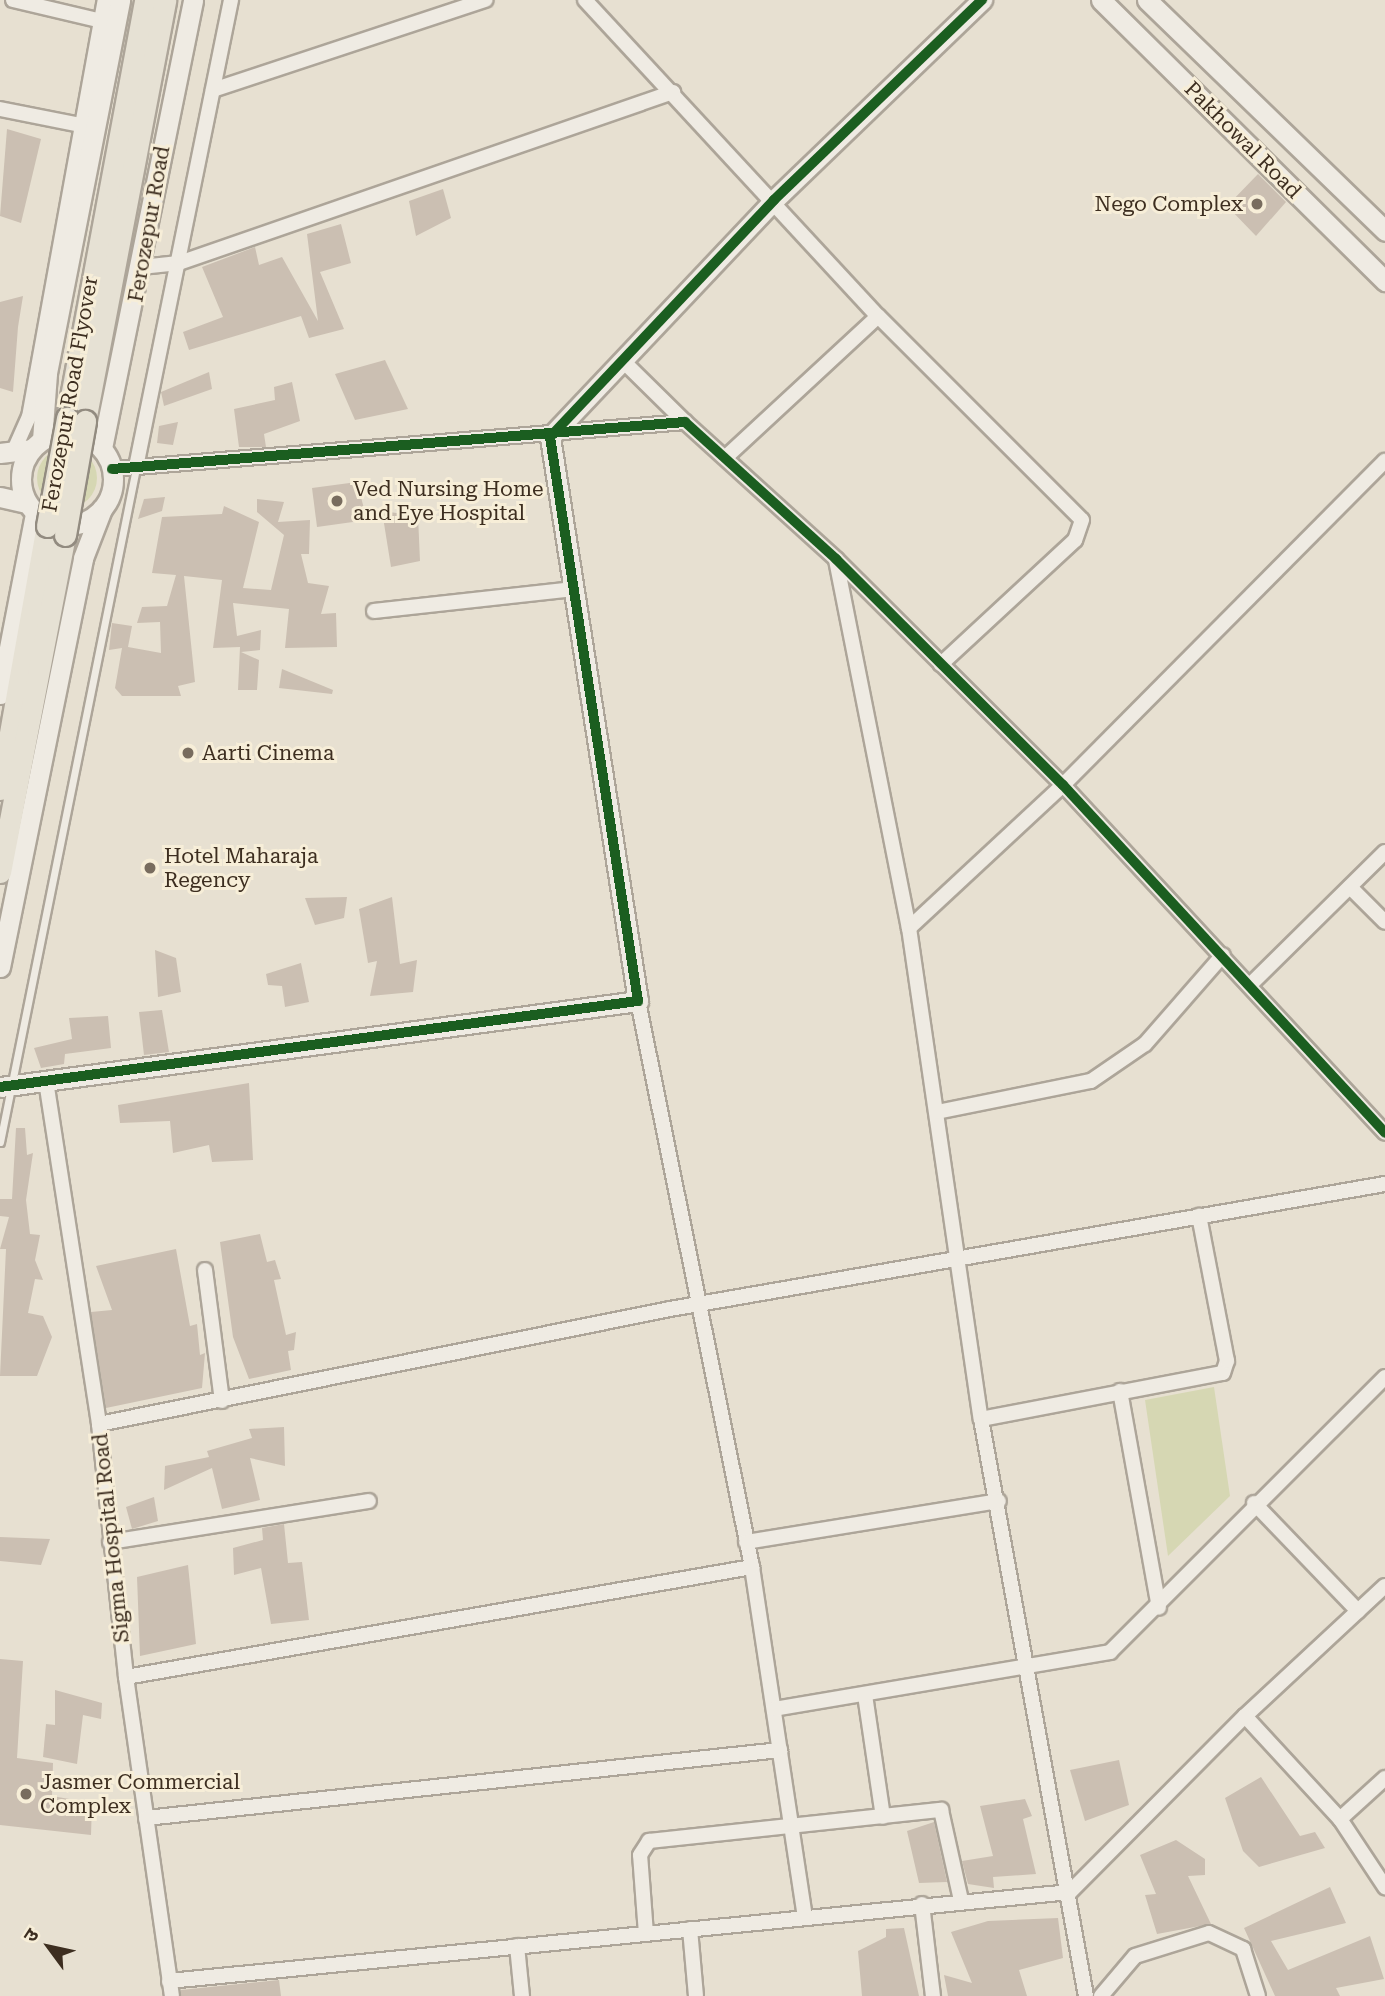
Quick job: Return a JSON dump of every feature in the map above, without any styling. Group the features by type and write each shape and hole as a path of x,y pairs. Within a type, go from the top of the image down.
{"main road":[{"name":"Ferozepur Road Flyover","path":"0,789 145,0"},
{"name":"Ferozepur Road Flyover","path":"0,872 165,0"}],"street":[{"path":"12,0 108,23"},
{"path":"105,0 108,23"},
{"path":"22,447 47,373 108,23 120,0"},
{"name":"Ferozepur Road","path":"102,448 194,0"},
{"path":"136,467 231,0"},
{"path":"213,90 485,0"},
{"path":"585,0 774,200 878,316 1082,520 1075,540 941,664"},
{"path":"550,436 774,200 982,0"},
{"name":"Pakhowal Road","path":"1101,0 1385,281"},
{"name":"Pakhowal Road","path":"1147,0 1381,220"},
{"path":"141,267 179,263 673,92"},
{"path":"0,109 89,126"},
{"path":"0,694 30,508 20,475 22,447 89,126"},
{"path":"726,457 878,316"},
{"path":"622,360 685,422 836,559 1063,785 1251,984 1385,1133"},
{"path":"112,469 550,436 685,422"},
{"path":"0,967 83,558 102,509 112,469 102,448 68,432 22,447"},
{"path":"550,436 638,1001 694,1305 752,1567 805,1917"},
{"path":"909,928 1063,785 1385,461"},
{"path":"0,497 30,508 63,526 102,509"},
{"path":"836,559 909,928 981,1419 1029,1664 1086,1996"},
{"path":"374,611 574,589"},
{"path":"0,594 16,607"},
{"path":"1251,984 1385,852"},
{"path":"1350,887 1385,922"},
{"path":"937,1112 1091,1081 1145,1044 1223,955"},
{"path":"6,1086 638,1001"},
{"name":"Sigma Hospital Road","path":"46,1081 99,1424 126,1677 172,1996"},
{"path":"99,1424 694,1305 1385,1184"},
{"path":"981,1419 1218,1375 1226,1367 1199,1216"},
{"path":"205,1270 222,1401"},
{"path":"774,1709 1110,1651 1159,1608 1254,1503 1385,1377"},
{"path":"1121,1391 1159,1608"},
{"path":"110,1542 369,1501"},
{"path":"746,1542 999,1501"},
{"path":"1254,1503 1358,1611"},
{"path":"126,1677 752,1567"},
{"path":"169,1980 690,1930 961,1900 1070,1892 1245,1716 1385,1586"},
{"path":"865,1695 883,1817"},
{"path":"1245,1716 1380,1864 1385,1887"},
{"path":"146,1818 780,1750"},
{"path":"1340,1819 1385,1778"},
{"path":"646,1934 642,1845 793,1830 883,1817 945,1813 961,1900"},
{"path":"922,1904 933,1996"},
{"path":"690,1930 696,1996"},
{"path":"1101,1996 1135,1956 1209,1933 1243,1949 1258,1996"},
{"path":"517,1945 522,1996"}],"lane":[{"path":"0,1142 6,1086 136,467"}],"green space":[{"path":"67,448 84,453 92,461 97,478 92,495 84,503 67,508 50,503 42,495 37,478 42,461 50,453"},
{"path":"1214,1387 1230,1496 1168,1556 1145,1400"}],"building":[{"path":"7,129 41,139 21,223 0,216"},
{"name":"Nego Complex","path":"1258,174 1286,202 1256,236 1227,206"},
{"path":"443,189 451,218 416,236 409,201"},
{"path":"341,224 351,263 320,272 344,329 309,338 301,316 189,350 183,332 223,317 202,267 255,247 259,265 282,257 318,321 307,234"},
{"path":"23,296 13,392 0,388 0,302"},
{"path":"385,360 408,409 355,420 335,374"},
{"path":"209,372 212,389 164,406 161,392"},
{"path":"292,382 300,421 264,434 266,447 239,447 234,409 275,400 274,387"},
{"path":"178,422 173,445 157,443 159,426"},
{"path":"357,482 367,520 317,527 312,488"},
{"path":"165,497 162,511 138,519 144,499"},
{"path":"257,499 284,502 278,522 310,520 309,554 301,554 308,583 329,586 321,614 336,613 337,647 285,648 289,609 233,603 237,636 261,630 260,650 241,652 259,660 257,690 238,690 240,647 213,648 222,580 184,576 195,682 178,686 181,696 122,696 115,688 122,648 109,650 112,623 132,626 128,647 161,653 160,622 137,623 142,607 167,606 176,575 152,573 162,517 222,514 224,506 259,522 243,588 271,590 284,535 257,512"},
{"path":"382,511 418,516 420,561 391,567"},
{"path":"282,669 333,690 332,694 279,688"},
{"path":"347,897 344,918 315,925 305,898"},
{"path":"392,897 400,964 417,960 413,992 370,996 377,961 368,963 359,909"},
{"path":"155,950 176,958 181,992 158,997"},
{"path":"301,963 309,1002 285,1007 282,986 268,985 266,974"},
{"path":"162,1010 169,1052 144,1055 139,1012"},
{"path":"108,1016 111,1048 65,1054 64,1064 41,1068 34,1048 72,1039 69,1018"},
{"path":"249,1083 253,1160 212,1162 209,1145 173,1153 170,1121 120,1123 118,1105"},
{"path":"16,1128 25,1128 27,1155 33,1153 26,1200 30,1234 40,1235 35,1260 43,1280 35,1279 28,1313 43,1316 52,1337 37,1376 0,1376 6,1249 0,1249 9,1217 0,1216 0,1199 12,1199"},
{"path":"260,1234 267,1262 275,1260 281,1279 274,1280 286,1335 296,1332 294,1350 288,1351 291,1370 249,1379 233,1337 220,1242"},
{"path":"176,1249 190,1326 197,1324 200,1355 205,1353 202,1388 106,1408 91,1312 112,1310 96,1266"},
{"path":"284,1427 285,1466 250,1458 260,1500 222,1509 212,1468 164,1490 165,1466 209,1457 207,1451 252,1438 249,1429"},
{"path":"154,1497 158,1521 132,1529 126,1507"},
{"path":"284,1524 288,1563 302,1562 309,1620 271,1624 261,1568 234,1575 233,1548 263,1540 262,1528"},
{"path":"0,1537 50,1539 41,1565 0,1561"},
{"path":"188,1565 196,1644 140,1656 137,1577"},
{"path":"0,1659 23,1661 17,1758 53,1763 52,1796 92,1803 91,1835 0,1825"},
{"path":"55,1690 102,1703 101,1719 83,1715 77,1764 43,1757 46,1724 55,1725"},
{"path":"1119,1760 1129,1805 1085,1821 1070,1770"},
{"path":"1261,1777 1300,1836 1315,1832 1325,1848 1259,1867 1243,1851 1225,1798"},
{"path":"1025,1799 1032,1816 1023,1819 1036,1874 993,1877 994,1888 968,1884 962,1861 993,1856 980,1806"},
{"path":"934,1822 947,1882 919,1883 907,1831"},
{"path":"1176,1840 1205,1859 1205,1875 1188,1876 1211,1924 1157,1934 1145,1895 1156,1894 1140,1855"},
{"path":"1330,1887 1346,1923 1271,1941 1288,1970 1370,1936 1384,1979 1336,1988 1340,1996 1275,1996 1244,1928"},
{"path":"1058,1918 1063,1958 1019,1970 1027,1996 948,1996 944,1975 972,1983 951,1932 988,1921"},
{"path":"904,1928 919,1996 862,1996 858,1951 886,1937 886,1929"},
{"path":"279,1980 281,1996 181,1996 181,1990"}],"cycle path":[{"path":"0,1087 638,1001 550,437 774,200 982,0"},
{"path":"112,469 685,422 836,559 1063,785 1385,1133"}],"place":[{"name":"Nego Complex","path":"1257,204"},
{"name":"Ved Nursing Home and Eye Hospital","path":"337,501"},
{"name":"Aarti Cinema","path":"188,753"},
{"name":"Hotel Maharaja Regency","path":"150,868"},
{"name":"Jasmer Commercial Complex","path":"26,1794"}]}
